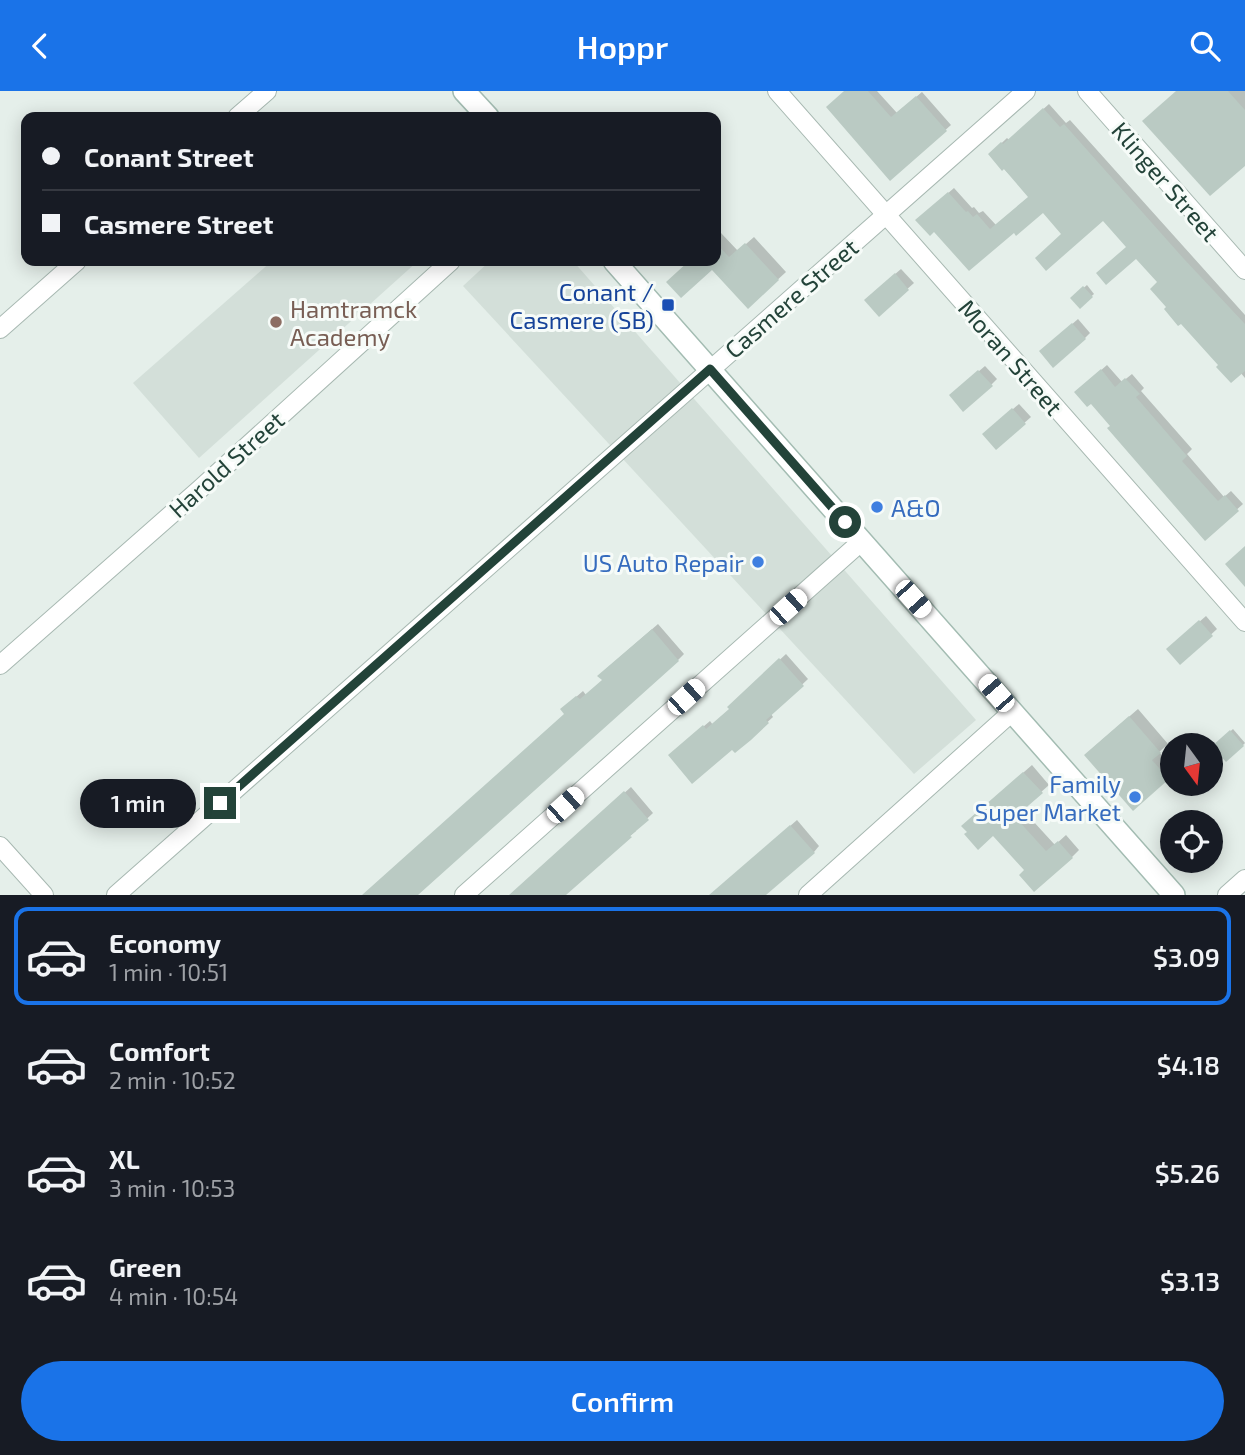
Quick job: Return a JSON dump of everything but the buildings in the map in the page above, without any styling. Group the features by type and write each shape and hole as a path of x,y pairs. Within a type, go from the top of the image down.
{"main road":[{"path":"464,91 483,112"},
{"path":"618,266 1174,895"}],"street":[{"path":"243,112 267,91"},
{"name":"Moran Street","path":"776,91 1245,622"},
{"name":"Casmere Street","path":"116,895 1026,91"},
{"name":"Klinger Street","path":"1087,91 1245,270"},
{"path":"0,329 71,266"},
{"name":"Harold Street","path":"0,666 445,266"},
{"path":"464,895 862,541"},
{"path":"808,895 1013,712"},
{"path":"0,846 44,895"},
{"path":"1227,895 1245,879"}],"shaded area":[{"name":"Hamtramck Academy","path":"266,266 412,266 199,458 133,383"},
{"path":"485,266 577,266 976,720 914,774 463,286"}],"place":[{"name":"Conant / Casmere (SB)","path":"668,305"},
{"name":"Hamtramck Academy","path":"276,322"},
{"name":"A&O","path":"877,507"},
{"name":"US Auto Repair","path":"758,562"},
{"name":"Family Super Market","path":"1135,797"}],"route":[{"path":"220,803 710,369 845,522"}]}
